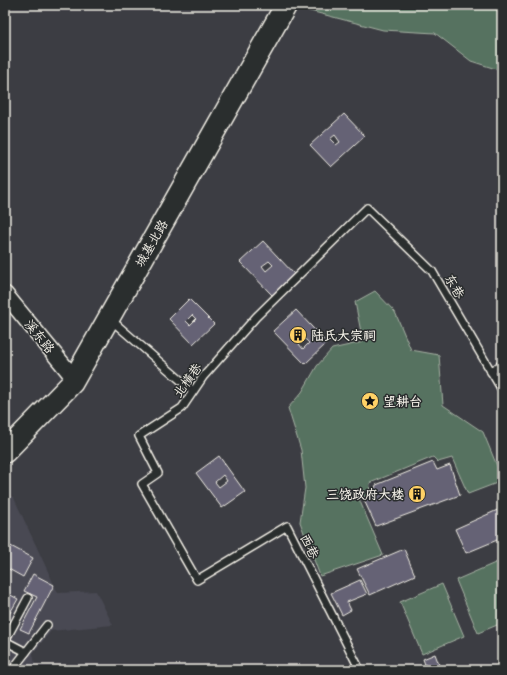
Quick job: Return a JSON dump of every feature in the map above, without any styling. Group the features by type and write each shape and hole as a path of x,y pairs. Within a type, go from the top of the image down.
{"street":[{"name":"城基北路","path":"5,452 72,383 282,12"},
{"name":"溪东路","path":"5,294 74,378"}],"lane":[{"name":"东巷","path":"367,208 432,270 502,390"},
{"name":"北横巷","path":"197,580 142,484 158,473 139,436 182,408 203,377 256,317 367,208"},
{"path":"109,318 194,391"},
{"path":"491,372 502,364"},
{"name":"西巷","path":"197,580 287,526 360,670"},
{"path":"26,652 5,641 28,598"},
{"path":"12,670 47,625"}],"shaded area":[{"path":"5,492 14,498 58,593 96,591 113,625 51,631 33,653 36,670 5,670"}],"green space":[{"path":"287,5 502,5 502,71 471,61 435,33 383,30"},
{"path":"375,291 395,312 411,350 439,355 443,405 483,432 502,481 468,494 452,458 438,462 433,457 370,483 369,495 359,499 383,555 320,576 300,522 305,488 301,450 288,408 302,392 317,366 332,349 363,342 355,302"},
{"path":"502,560 502,623 478,633 456,580"},
{"path":"442,584 464,636 422,654 400,602"}],"building":[{"path":"344,114 365,136 331,167 310,145","holes":["335,135 340,142 336,145 330,139"]},
{"path":"263,241 294,274 272,295 240,262","holes":["269,261 273,265 266,271 262,266"]},
{"path":"189,299 214,324 193,344 169,319","holes":["192,315 196,319 190,325 186,321"]},
{"name":"陆氏大宗祠","path":"296,310 327,343 305,364 273,331","holes":["305,339 309,343 303,349 299,344"]},
{"path":"219,456 245,492 222,508 196,473","holes":["223,475 227,481 219,487 215,482"]},
{"name":"三饶政府大楼","path":"433,462 437,470 450,465 460,495 376,526 364,500 374,493 376,485"},
{"path":"502,508 502,538 466,553 455,529"},
{"path":"5,543 33,558 23,577 5,567"},
{"path":"404,549 415,575 370,595 357,569"},
{"path":"33,574 54,585 29,633 20,629 37,597 24,591"},
{"path":"360,580 367,594 347,602 351,610 342,615 331,593"},
{"path":"5,592 18,599 7,618 5,616"},
{"path":"435,654 441,670 427,670 423,659"}],"place":[{"name":"陆氏大宗祠","path":"298,335"},
{"name":"望耕台","path":"370,401"},
{"name":"三饶政府大楼","path":"417,494"}]}
